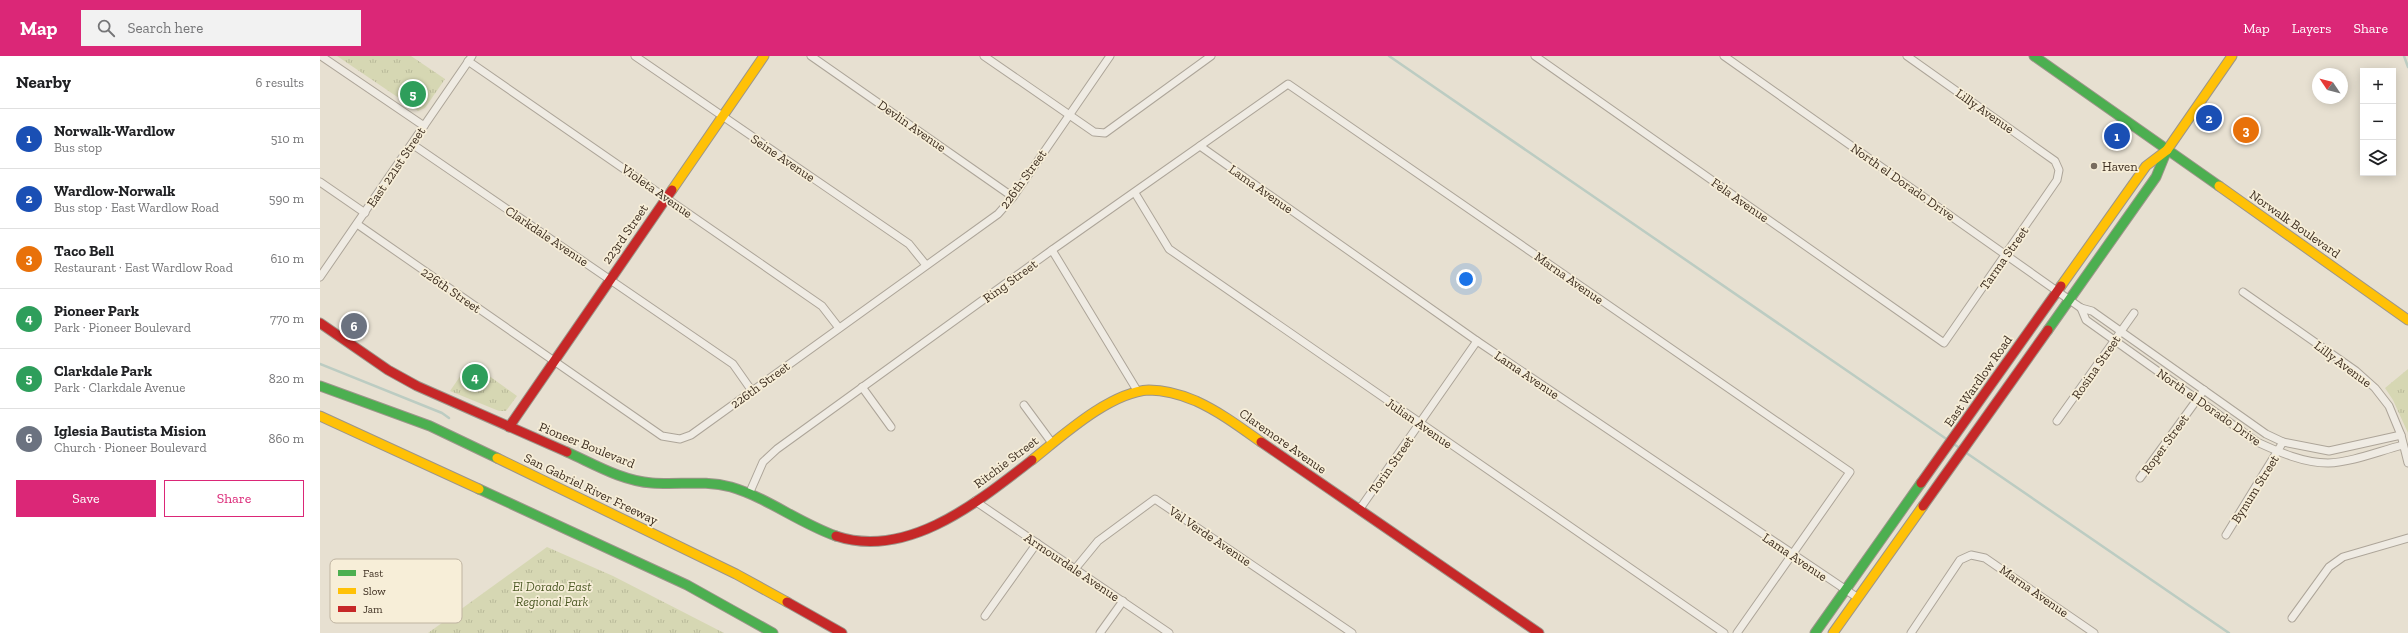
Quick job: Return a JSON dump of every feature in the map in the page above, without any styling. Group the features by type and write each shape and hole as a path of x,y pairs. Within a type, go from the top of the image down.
{"main road":[{"name":"223rd Street","path":"509,427 764,56"},
{"name":"Norwalk Boulevard","path":"2034,56 2408,320"},
{"name":"East Wardlow Road","path":"1833,633 2156,177 2167,150 2232,56"},
{"name":"East Wardlow Road","path":"1815,633 2146,166 2167,150"},
{"name":"Pioneer Boulevard","path":"320,323 396,375 509,427 619,475 652,483 690,482 713,484 749,494 830,534 852,540 885,542"},
{"name":"San Gabriel River Freeway","path":"320,386 430,426 736,574 842,633"},
{"name":"Ritchie Street","path":"885,542 924,531 975,501 1052,443 1102,408 1138,392"},
{"name":"Claremore Avenue","path":"1138,392 1163,392 1191,397 1207,405 1539,633"},
{"path":"320,416 686,585 773,633"}],"street":[{"path":"321,56 424,126"},
{"name":"Seine Avenue","path":"635,56 909,244 926,265"},
{"name":"Devlin Avenue","path":"811,56 1014,197"},
{"path":"984,56 1094,132 1105,133 1211,56"},
{"name":"226th Street","path":"357,224 662,436 671,439 680,439 691,435 926,265 986,224 1014,197 1069,114 1110,56"},
{"name":"Fela Avenue","path":"1535,56 1944,344"},
{"name":"North el Dorado Drive","path":"1724,56 2069,300 2081,308 2092,311 2266,434 2284,442 2329,451 2401,435"},
{"name":"Lilly Avenue","path":"1907,56 2055,161 2059,170"},
{"name":"East 221st Street","path":"320,277 470,58"},
{"name":"Violeta Avenue","path":"470,58 666,198 822,306 839,328"},
{"name":"Ring Street","path":"749,494 763,462 777,449 1052,250 1288,84"},
{"name":"Marna Avenue","path":"1288,84 1850,472 1791,555"},
{"name":"Clarkdale Avenue","path":"412,144 733,364 752,390"},
{"name":"Lama Avenue","path":"1200,146 1478,341 1791,555 1858,598"},
{"name":"Tarma Street","path":"1944,344 2057,180 2059,170"},
{"path":"320,182 365,213"},
{"name":"Julian Avenue","path":"1135,193 1169,249 1419,424 1724,633"},
{"path":"1052,250 1138,392"},
{"name":"Lilly Avenue","path":"2243,292 2356,371 2375,388 2389,406 2401,435 2408,463"},
{"name":"North el Dorado Drive","path":"2081,308 2086,320 2257,442 2279,452 2295,458 2327,463 2341,461 2403,445"},
{"name":"Rosina Street","path":"2057,421 2134,313"},
{"name":"Torin Street","path":"1359,510 1478,341"},
{"path":"2152,367 2158,358"},
{"path":"862,387 891,427"},
{"name":"Roper Street","path":"2140,478 2204,390"},
{"path":"1024,405 1052,443"},
{"name":"Bynum Street","path":"2226,535 2284,442"},
{"path":"2337,449 2341,461"},
{"name":"Val Verde Avenue","path":"1075,569 1098,541 1155,500 1352,633"},
{"name":"Armourdale Avenue","path":"975,501 1169,633"},
{"path":"2292,618 2329,567 2343,557 2408,538"},
{"path":"985,616 1037,542"},
{"path":"1737,633 1791,555"},
{"name":"Marna Avenue","path":"1911,633 1960,560 1971,555 1985,558 2094,633"},
{"path":"1100,633 1123,602"}],"green space":[{"path":"337,56 411,56 445,79 425,108 418,111"},
{"path":"421,67 436,78 419,102 404,92"},
{"path":"470,362 517,396 506,411 499,411 450,391"},
{"path":"2408,369 2408,433 2393,400 2385,388"},
{"name":"El Dorado East Regional Park","path":"547,547 613,576 724,633 428,633 442,623 462,623 462,608"}],"waterway":[{"path":"1389,56 1961,449"},
{"path":"2404,56 2408,67"},
{"path":"320,364 442,413 449,418"},
{"path":"1965,452 2229,633"}],"traffic: fast":[{"path":"2034,56 2219,186"},
{"path":"2048,330 2156,177 2167,150"},
{"path":"320,386 430,426 497,458"},
{"path":"567,452 608,471 641,482 711,484 731,487 758,497 822,531 836,536"},
{"path":"1815,633 1921,483"},
{"path":"479,489 687,585 773,633"}],"traffic: slow":[{"path":"672,190 764,56"},
{"path":"2167,150 2232,56"},
{"path":"2061,286 2146,166 2167,150"},
{"path":"2219,186 2408,320"},
{"path":"1032,460 1087,417 1118,398 1149,390 1173,393 1205,405 1238,425 1261,442"},
{"path":"320,416 479,489"},
{"path":"497,458 736,574 787,602"},
{"path":"1833,633 1923,506"}],"traffic: jam":[{"path":"509,427 672,190"},
{"path":"1921,483 2061,286"},
{"path":"320,323 388,370 417,386 567,452"},
{"path":"1923,506 2048,330"},
{"path":"1261,442 1539,633"},
{"path":"836,536 863,541 890,540 916,533 941,522 966,508 989,493 1032,460"},
{"path":"787,602 842,633"}],"place":[{"name":"Clarkdale Park","path":"413,94"},
{"name":"Wardlow-Norwalk","path":"2209,118"},
{"name":"Taco Bell","path":"2246,130"},
{"name":"Norwalk-Wardlow","path":"2117,136"},
{"name":"Haven","path":"2094,166"},
{"name":"Iglesia Bautista Mision","path":"354,326"},
{"name":"Pioneer Park","path":"475,377"}]}
